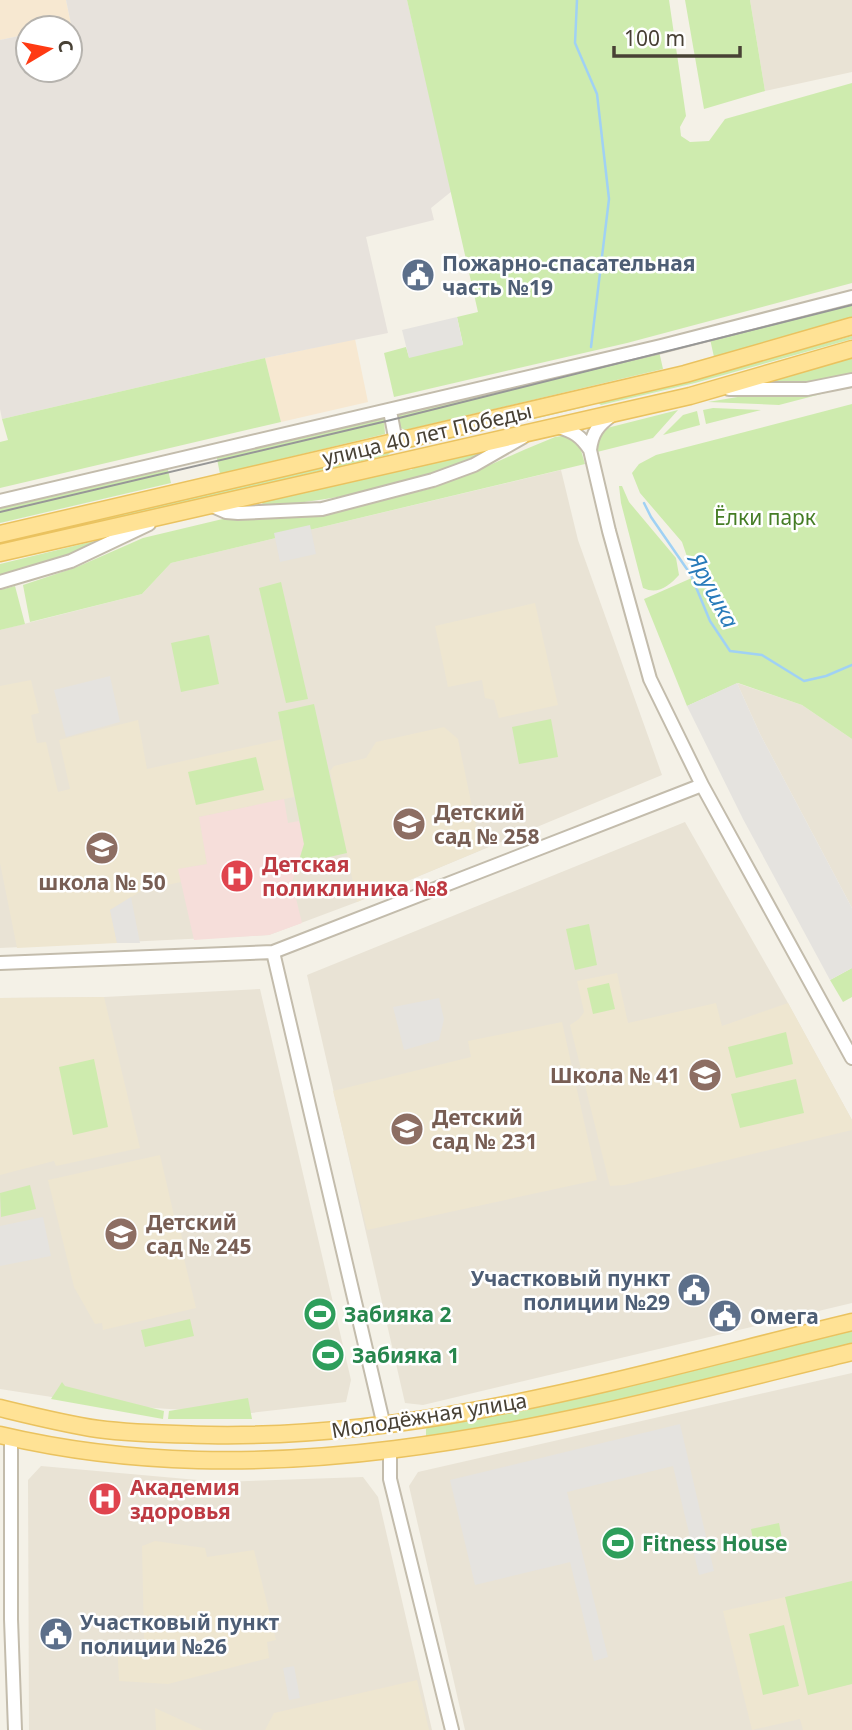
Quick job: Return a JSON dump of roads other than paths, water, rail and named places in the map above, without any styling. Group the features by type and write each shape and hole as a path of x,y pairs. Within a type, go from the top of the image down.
{"main road":[{"name":"улица 40 лет Победы","path":"0,534 685,374 852,326"},
{"name":"улица 40 лет Победы","path":"0,553 616,413 718,388 852,349"},
{"path":"588,396 592,418"},
{"path":"396,442 400,462"},
{"name":"Молодёжная улица","path":"0,1408 100,1429 165,1434 258,1436 384,1426 538,1398 852,1322"},
{"name":"Молодёжная улица","path":"6,1437 99,1454 200,1460 261,1460 390,1452 545,1426 852,1352"},
{"path":"384,1426 390,1452"}],"street":[{"name":"улица 40 лет Победы","path":"0,501 390,411 852,297"},
{"name":"улица 40 лет Победы","path":"718,388 807,388 852,380"},
{"path":"390,411 396,442"},
{"path":"590,450 592,437 599,424 616,413"},
{"path":"554,427 573,431 584,440 590,450 609,531 650,679 702,785 852,1058"},
{"name":"улица 40 лет Победы","path":"209,505 226,512 238,513 322,509 433,480 474,465 534,431"},
{"name":"улица 40 лет Победы","path":"0,582 71,561 172,513"},
{"path":"0,962 273,952 702,785"},
{"path":"273,952 384,1426"},
{"path":"6,1437 15,1730"},
{"path":"390,1452 390,1479 452,1730"}],"waterway":[{"path":"577,0 575,43 597,94 609,199 591,347"},
{"name":"Ярушка","path":"644,503 691,575 710,621 730,651 762,655 804,681 826,676 852,665"}],"tram line":[{"path":"0,512 391,420 852,305"}],"place":[{"name":"Пожарно-спасательная часть №19","path":"418,275"},
{"name":"Детский сад № 258","path":"409,824"},
{"name":"школа № 50","path":"102,848"},
{"name":"Детская поликлиника №8","path":"237,876"},
{"name":"Школа № 41","path":"705,1075"},
{"name":"Детский сад № 231","path":"407,1129"},
{"name":"Детский сад № 245","path":"121,1234"},
{"name":"Участковый пункт полиции №29","path":"694,1290"},
{"name":"Забияка 2","path":"320,1314"},
{"name":"Омега","path":"725,1316"},
{"name":"Забияка 1","path":"328,1355"},
{"name":"Академия здоровья","path":"105,1499"},
{"name":"Fitness House","path":"618,1543"},
{"name":"Участковый пункт полиции №26","path":"56,1634"}],"park label":[{"name":"Ёлки парк","path":"765,517"}]}
